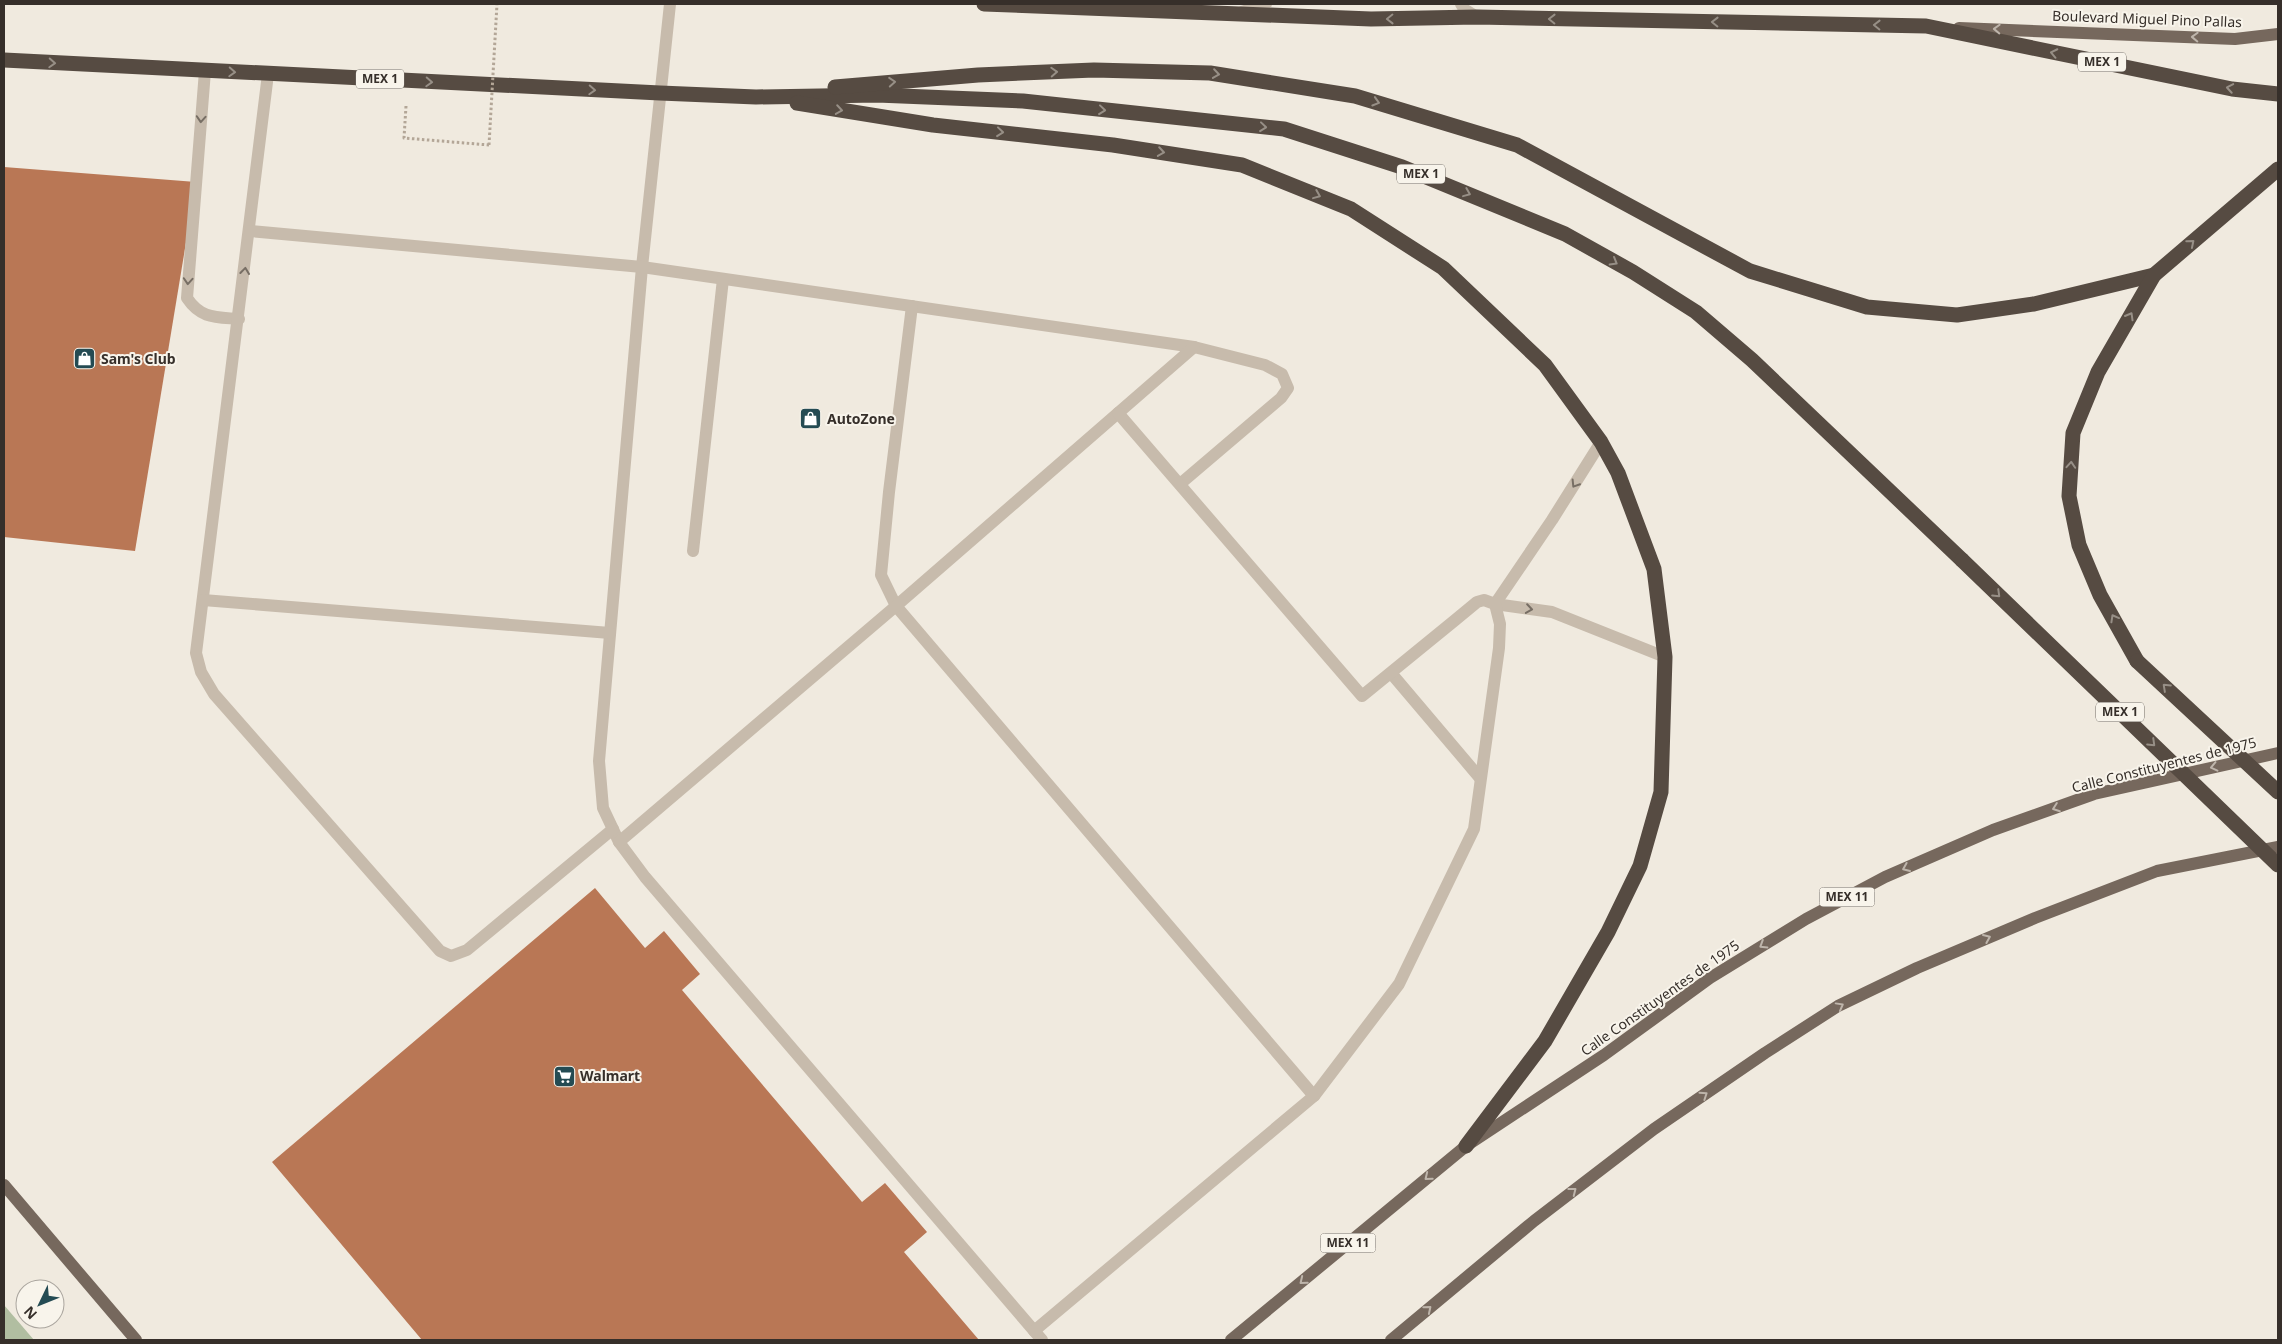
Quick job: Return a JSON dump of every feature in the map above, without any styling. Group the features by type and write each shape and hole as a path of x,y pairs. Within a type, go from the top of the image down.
{"highway":[{"name":"MEX 1","path":"984,4 1371,19 1477,17 1926,26 2232,89 2278,94"},
{"name":"MEX 1","path":"4,60 660,94 756,97 877,95 1023,101 1284,129 1402,166 1565,234 1696,312 1752,360 2278,864"},
{"path":"756,97 862,84 988,75 1094,70 1210,73 1355,96 1517,145 1750,271 1867,306 1957,315 2034,304 2154,275"},
{"path":"756,97 933,125 1113,144 1242,164 1351,209 1443,268 1545,364 1601,442 1618,473 1654,568 1665,658 1662,792 1640,866 1608,932 1545,1041 1466,1146"},
{"path":"2278,169 2154,275 2098,372 2073,433 2069,496 2079,544 2100,594 2137,661 2278,792"}],"main road":[{"name":"Boulevard Miguel Pino Pallas","path":"1926,26 2234,39 2278,34"},
{"name":"Calle Constituyentes de 1975","path":"1231,1340 1466,1146 1604,1055 1710,978 1806,919 1885,877 1993,830 2094,794 2278,753"},
{"path":"1391,1340 1534,1221 1654,1129 1838,1006 1917,968 2035,918 2157,871 2278,847"},
{"path":"4,1184 136,1340"}],"lane":[{"path":"670,4 642,267 599,761 603,808 619,842 651,884 1038,1336 1314,1096 1399,984 1474,829 1499,648 1500,624 1495,604 1552,520 1601,442"},
{"path":"1240,13 1266,4"},
{"path":"1461,4 1464,9 1477,17"},
{"path":"205,71 187,298 194,308 206,316 239,319"},
{"path":"268,74 250,231 196,653 201,672 214,694 440,951 451,956 467,950 613,829"},
{"path":"250,231 642,267 1194,348 1265,365 1282,374 1288,388 1281,398 1180,484"},
{"path":"693,551 723,279"},
{"path":"912,306 889,492 881,575 896,606 1314,1096"},
{"path":"619,842 896,606 1194,348"},
{"path":"1118,413 1362,696 1477,602 1484,600 1495,604 1552,612 1665,658"},
{"path":"202,600 610,633"},
{"path":"1391,673 1480,778"}],"path":[{"path":"408,81 404,138 489,145 497,4"}],"green space":[{"path":"4,1305 15,1318 15,1329 25,1329 34,1340 4,1340"}],"building":[{"name":"Sam's Club","path":"4,167 196,182 135,551 4,537"},
{"name":"Walmart","path":"595,888 645,948 664,931 700,974 682,990 862,1202 885,1183 927,1232 904,1252 979,1340 422,1340 272,1162"}],"place":[{"name":"Sam's Club","path":"85,359"},
{"name":"AutoZone","path":"811,419"},
{"name":"Walmart","path":"564,1076"}]}
